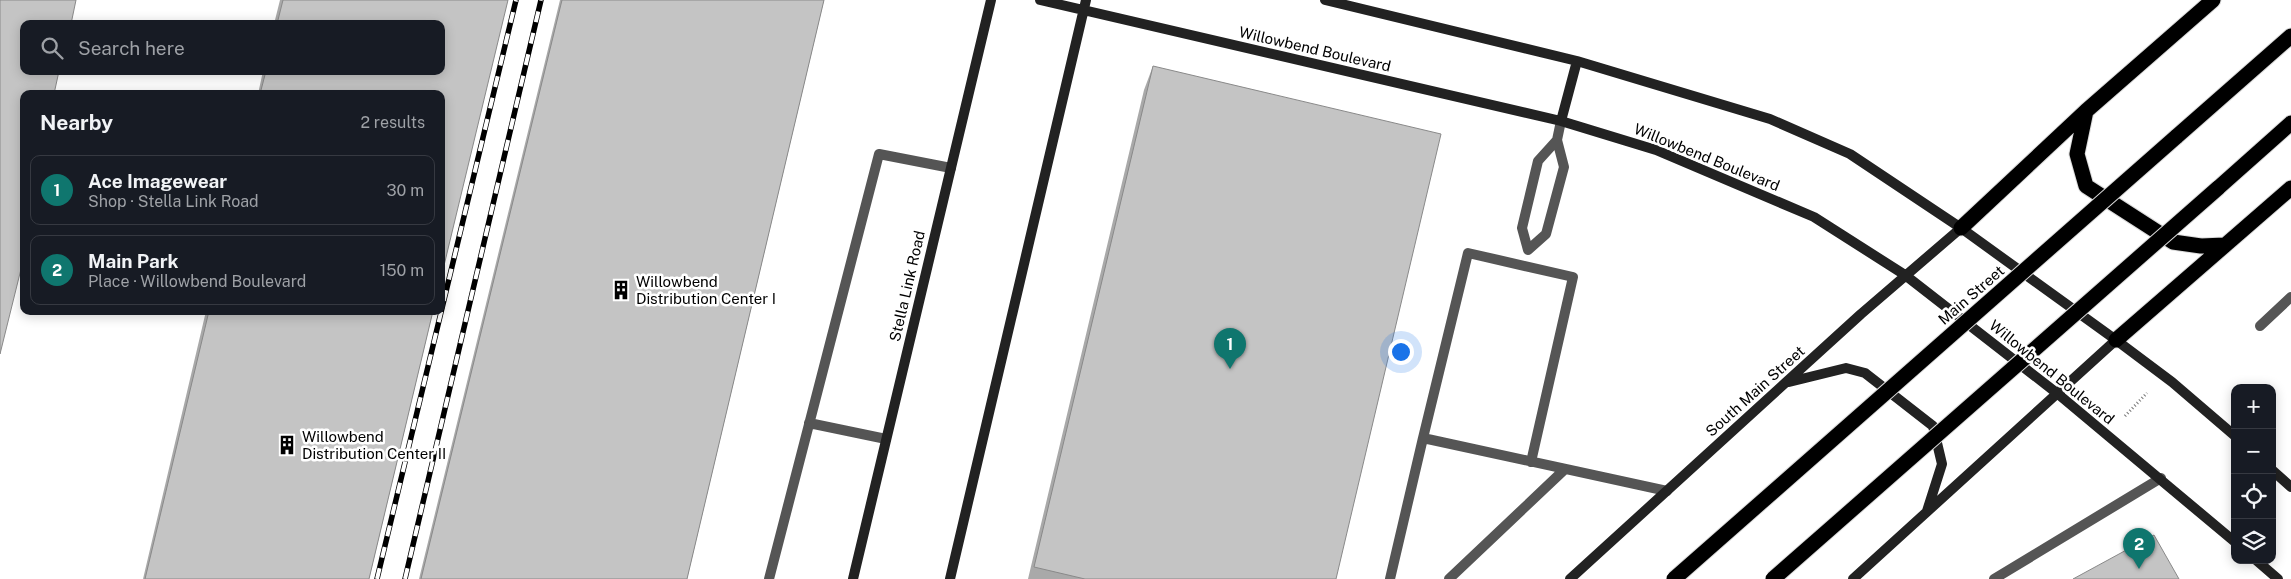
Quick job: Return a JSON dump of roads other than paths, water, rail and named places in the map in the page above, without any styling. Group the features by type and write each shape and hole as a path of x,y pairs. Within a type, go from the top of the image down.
{"highway":[{"path":"1961,228 2086,111 2213,0"},
{"name":"Main Street","path":"1674,579 2291,36"},
{"path":"2086,111 2077,154 2086,186 2173,242 2201,246 2225,245"},
{"path":"1773,579 2291,122"},
{"path":"2116,340 2291,188"}],"main road":[{"name":"Stella Link Road","path":"853,579 991,0"},
{"name":"Willowbend Boulevard","path":"1040,0 1085,5 1561,121 1656,150 1814,217 1905,275 2058,394 2161,478 2231,539"},
{"path":"1325,0 1577,61 1770,119 1850,154 1961,228 2116,340 2172,382 2231,433"},
{"path":"950,579 1085,5"},
{"path":"1561,121 1577,61"},
{"name":"South Main Street","path":"1570,579 1905,275 1961,228"},
{"path":"1853,579 2116,340"},
{"path":"1787,383 1846,368 1865,373 1933,426 1942,464 1927,512"},
{"path":"2276,474 2291,487"},
{"path":"2261,564 2278,579"}],"lane":[{"path":"1528,250 1546,234 1564,167 1557,140 1561,121"},
{"path":"1524,265 1528,250 1522,228 1538,161 1557,140"},
{"path":"769,579 879,154 951,168"},
{"path":"1390,579 1468,253 1573,277 1531,462"},
{"path":"2260,326 2291,298"},
{"path":"810,423 886,440"},
{"path":"1423,438 1667,491"},
{"path":"1449,579 1564,470"},
{"path":"1994,579 2161,478"}],"railway":[{"path":"445,296 516,0"},
{"path":"405,579 541,0"},
{"path":"377,579 440,315"}],"place":[{"name":"Willowbend Distribution Center I","path":"621,290"},
{"name":"Ace Imagewear","path":"1230,369"},
{"name":"Willowbend Distribution Center II","path":"287,445"},
{"name":"Main Park","path":"2139,569"}]}
